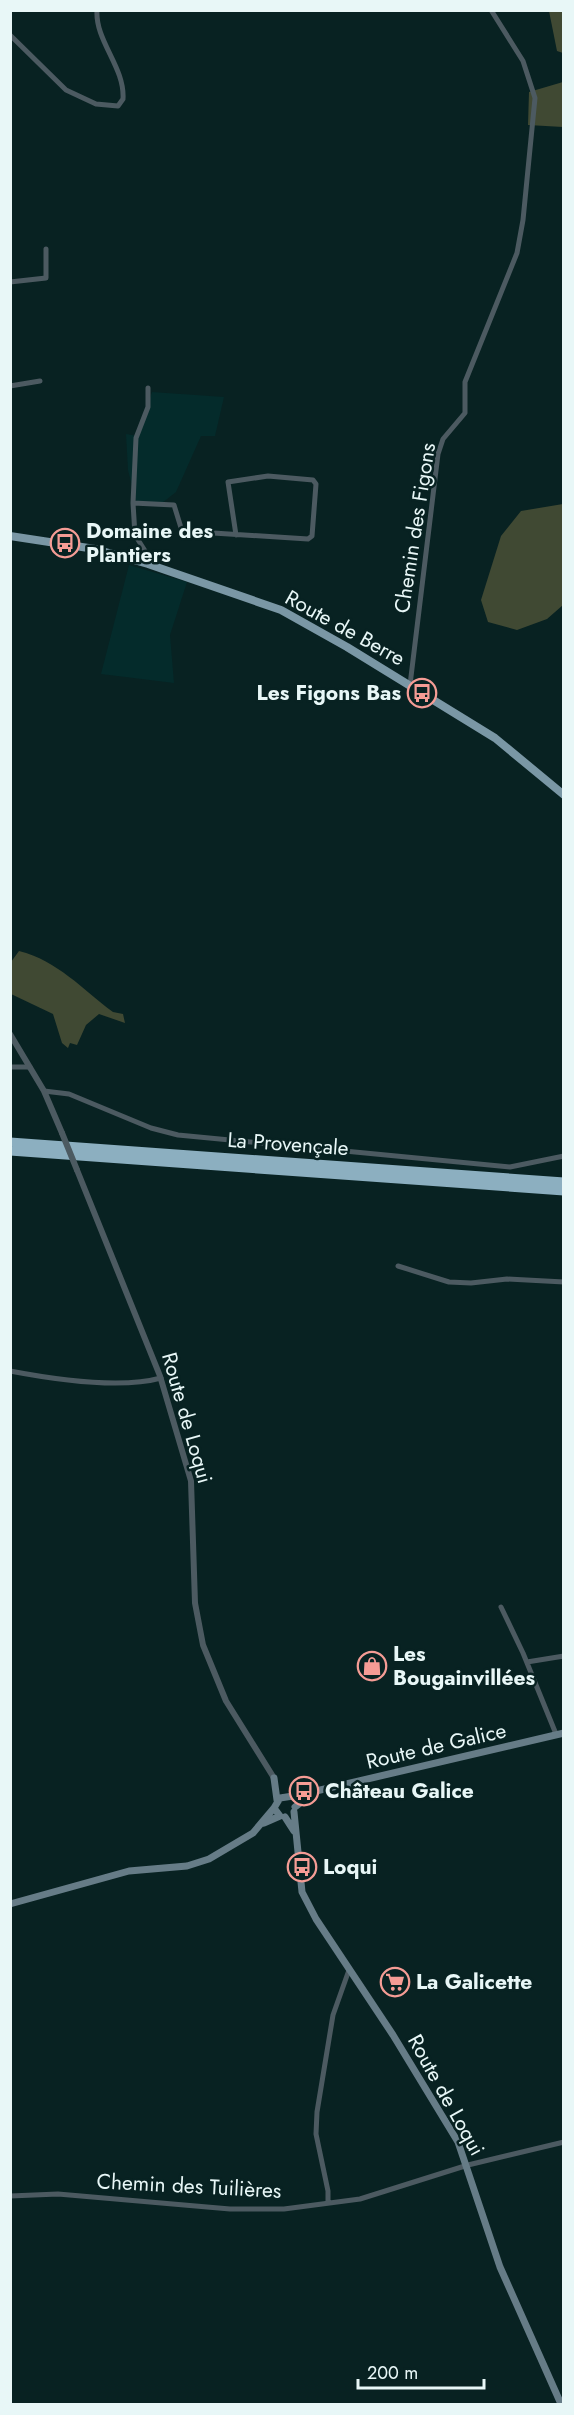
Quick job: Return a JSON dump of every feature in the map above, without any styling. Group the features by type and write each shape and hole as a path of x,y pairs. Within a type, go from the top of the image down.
{"highway":[{"name":"La Provençale","path":"10,1142 564,1182"},
{"name":"La Provençale","path":"10,1151 564,1191"}],"main road":[{"name":"Route de Berre","path":"10,534 80,547 148,564 281,610 410,685 495,738 564,795"},
{"name":"Route de Galice","path":"275,1804 287,1797 560,1734"},
{"path":"274,1778 287,1797"},
{"path":"274,1778 275,1804 295,1836"},
{"path":"294,1809 312,1792"},
{"path":"262,1824 275,1804"},
{"name":"Route de Loqui","path":"294,1809 300,1883 316,1919 438,2105 468,2165 500,2267 561,2404"},
{"path":"10,1904 129,1871 198,1863 231,1848 262,1824 282,1817"}],"street":[{"path":"10,35 66,90 96,104 118,106 123,99 121,77 98,23 97,10"},
{"name":"Chemin des Figons","path":"410,685 438,454 443,439 465,413 465,382 515,261 523,220 534,90 523,61 491,10"},
{"path":"10,282 46,278 46,249"},
{"path":"10,386 40,381"},
{"path":"148,388 148,407 136,438 132,503 135,535 147,554 148,564"},
{"path":"132,503 174,505 182,531 236,535 308,539 312,536 316,484 314,480 268,477 228,482 236,535"},
{"name":"Route de Loqui","path":"10,1034 44,1091 161,1378 191,1481 195,1603 203,1645 226,1701 274,1778"},
{"path":"10,1067 30,1067"},
{"path":"44,1091 69,1094 160,1131 186,1137 510,1167 564,1156"},
{"path":"398,1266 449,1282 507,1279 564,1282"},
{"path":"10,1371 62,1379 140,1382 161,1378"},
{"path":"501,1607 560,1734"},
{"path":"527,1662 564,1656"},
{"path":"282,1817 294,1809 287,1797"},
{"path":"328,2204 328,2191 316,2134 317,2112 333,2015 349,1970"},
{"name":"Chemin des Tuilières","path":"10,2196 58,2194 230,2209 284,2209 360,2199 468,2165 564,2142"}],"shaded area":[{"path":"152,392 224,397 215,436 201,436 176,492 162,503 136,501 128,470 126,434 138,436"},
{"path":"129,565 187,582 170,635 174,683 101,674"}],"green space":[{"path":"549,11 563,11 563,53 557,51"},
{"path":"563,82 563,127 528,125 529,92"},
{"path":"563,504 563,605 547,619 517,630 488,622 481,600 501,536 521,511"},
{"path":"19,951 58,969 113,1012 123,1014 125,1023 99,1014 86,1025 77,1045 70,1043 68,1048 62,1043 53,1014 11,994 11,962"}],"place":[{"name":"Domaine des Plantiers","path":"65,543"},
{"name":"Les Figons Bas","path":"422,693"},
{"name":"Les Bougainvillées","path":"372,1666"},
{"name":"Château Galice","path":"304,1791"},
{"name":"Loqui","path":"302,1867"},
{"name":"La Galicette","path":"395,1982"}]}
